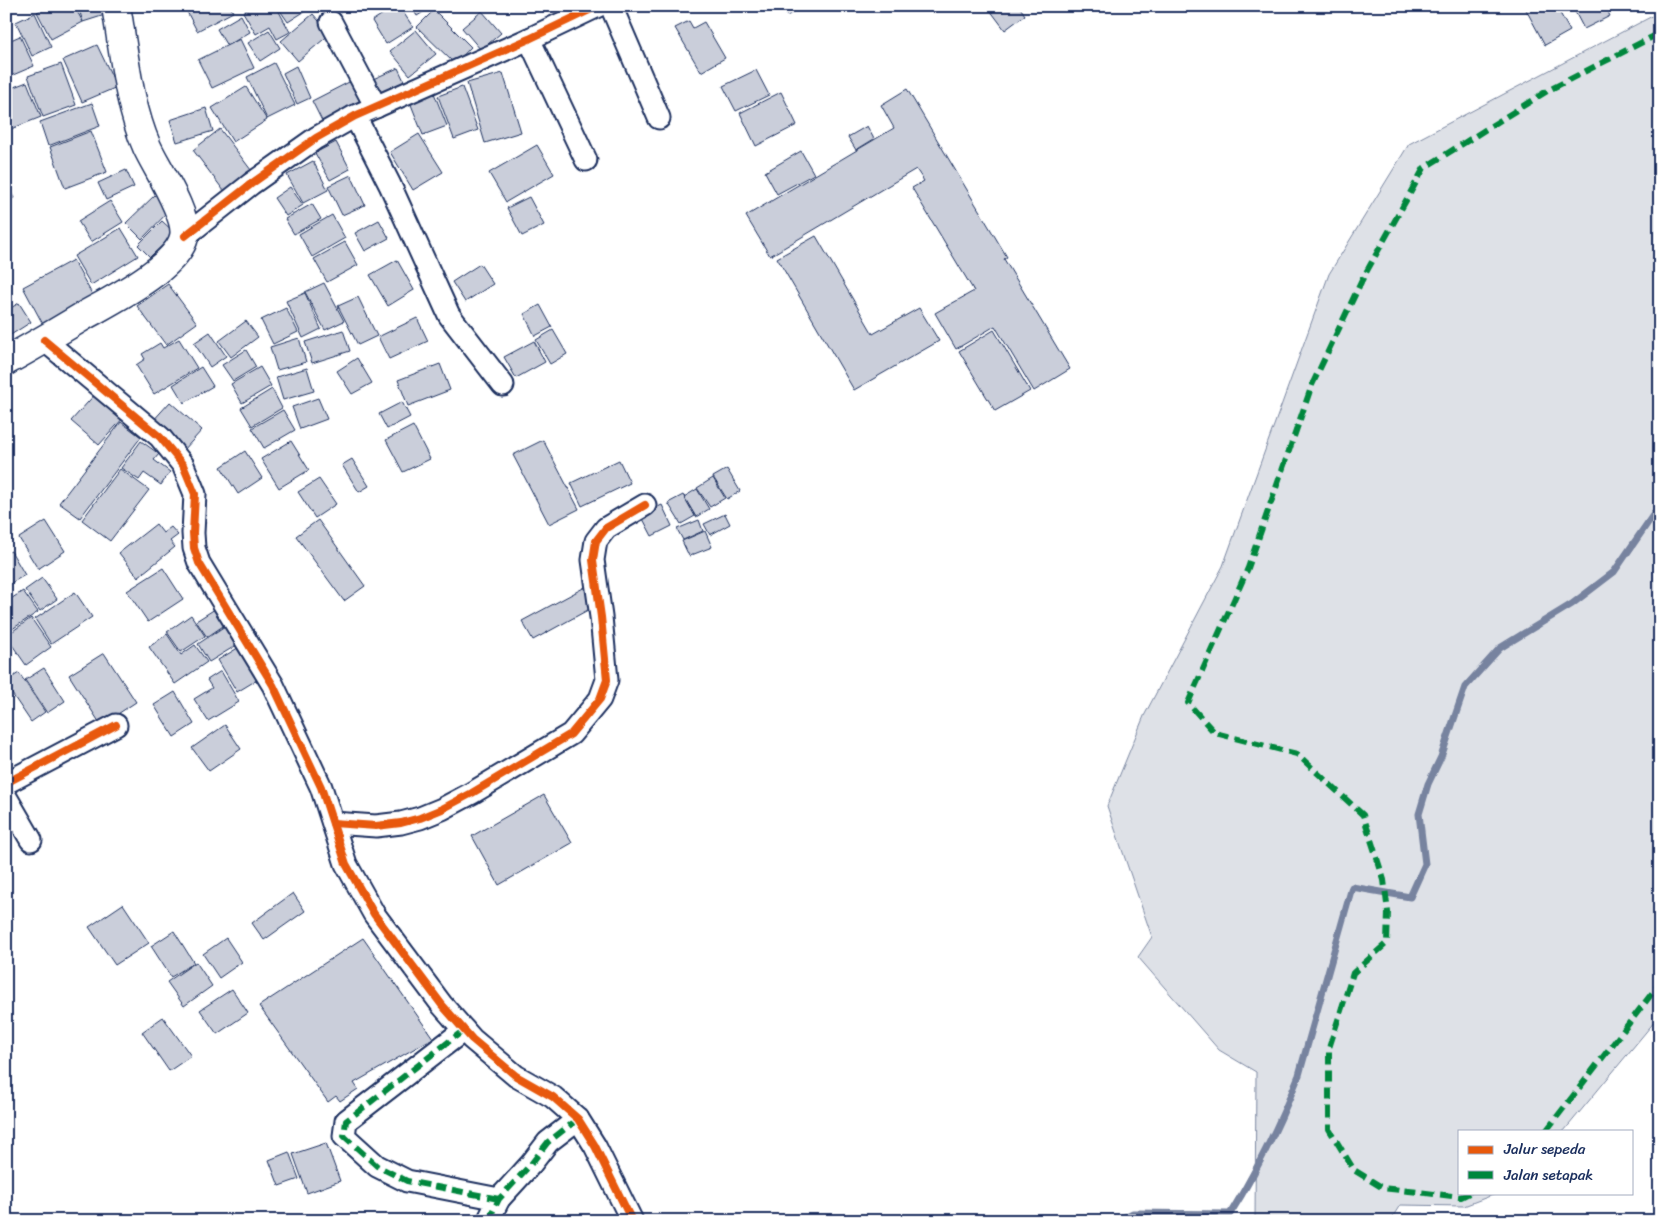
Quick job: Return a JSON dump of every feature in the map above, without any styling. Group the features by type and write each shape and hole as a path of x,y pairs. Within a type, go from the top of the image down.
{"street":[{"path":"116,6 134,112 146,146 182,219 185,236"},
{"path":"6,361 141,283 165,264 180,248 185,236 251,184 316,138 355,116 529,39 598,6"},
{"path":"611,6 659,118"},
{"path":"330,22 376,107"},
{"path":"529,39 586,160"},
{"path":"355,116 390,185 449,315 503,385"},
{"path":"44,340 160,437 183,465 195,494 193,533 194,548 199,563 273,685 321,787 346,864 374,914 442,1005 464,1030 516,1076 553,1098 578,1119 595,1146 632,1221"},
{"path":"333,823 376,826 401,823 420,818 472,793 571,734 600,699 607,680 593,560 596,542 606,528 645,505"},
{"path":"6,783 116,726"},
{"path":"6,797 30,840"},
{"path":"464,1030 346,1121 344,1136 377,1166 408,1181 499,1199"},
{"path":"488,1221 499,1199 548,1142 578,1119"}],"shaded area":[{"path":"1660,12 1660,1015 1565,1130 1458,1130 1458,1194 1495,1194 1464,1206 1400,1205 1390,1221 1255,1221 1256,1072 1219,1050 1138,957 1152,937 1107,806 1144,716 1223,566 1329,274 1409,144"}],"building":[{"path":"48,6 74,6 83,22 51,39 37,12"},
{"path":"78,6 106,6 108,14 83,22"},
{"path":"184,6 230,6 233,12 197,31"},
{"path":"254,6 276,6 290,32 277,39 270,26 256,34 243,12"},
{"path":"277,6 309,6 310,8 288,22"},
{"path":"395,6 399,6 413,27 386,44 372,21"},
{"path":"411,6 433,6 417,16"},
{"path":"781,6 802,6 787,16"},
{"path":"987,6 1019,6 1025,15 1005,30"},
{"path":"1524,6 1556,6 1570,31 1545,45"},
{"path":"1572,6 1605,6 1610,16 1584,29"},
{"path":"434,10 471,47 455,64 417,27"},
{"path":"482,11 501,33 481,50 462,28"},
{"path":"35,13 51,47 32,56 16,22"},
{"path":"313,14 330,34 298,61 281,41"},
{"path":"241,15 250,32 227,46 217,29"},
{"path":"689,21 693,28 704,22 725,58 701,72 675,28"},
{"path":"269,30 280,48 260,61 248,43"},
{"path":"416,30 436,54 410,75 390,51"},
{"path":"20,36 34,66 6,78 6,42"},
{"path":"240,39 254,68 212,88 198,60"},
{"path":"97,45 117,87 82,102 63,60"},
{"path":"274,63 295,105 267,119 247,77"},
{"path":"61,64 76,105 43,117 28,76"},
{"path":"296,66 310,98 297,104 283,73"},
{"path":"398,68 407,87 382,98 373,79"},
{"path":"756,70 769,95 736,111 723,86"},
{"path":"503,73 521,132 485,143 467,83"},
{"path":"351,81 364,106 324,125 312,101"},
{"path":"27,82 41,117 6,131 6,90"},
{"path":"246,87 267,120 233,142 212,108"},
{"path":"462,87 478,130 454,139 438,96"},
{"path":"907,89 1007,257 1004,259 1070,369 1034,391 995,326 956,349 935,313 974,291 912,188 924,181 916,169 770,256 746,216 894,128 881,105"},
{"path":"781,92 797,125 756,146 740,113"},
{"path":"434,93 447,126 423,135 410,102"},
{"path":"92,103 100,126 48,146 40,122"},
{"path":"206,108 213,131 177,142 170,120"},
{"path":"867,126 874,139 856,150 848,137"},
{"path":"220,129 251,170 224,191 193,150"},
{"path":"91,131 107,172 65,188 50,147"},
{"path":"419,134 443,172 413,190 390,152"},
{"path":"336,142 350,169 330,180 315,153"},
{"path":"537,145 554,174 506,202 489,173"},
{"path":"801,151 814,174 777,194 765,172"},
{"path":"313,161 328,190 303,203 287,175"},
{"path":"126,170 134,187 106,200 98,183"},
{"path":"351,175 365,205 342,215 328,186"},
{"path":"6,183 14,198 6,202"},
{"path":"290,187 303,205 286,216 274,198"},
{"path":"156,194 171,209 142,239 126,223"},
{"path":"529,197 544,225 522,236 507,208"},
{"path":"110,201 123,222 91,242 78,221"},
{"path":"312,204 321,219 294,234 285,219"},
{"path":"332,215 345,238 312,257 299,234"},
{"path":"379,220 389,238 365,251 355,233"},
{"path":"162,221 175,233 150,257 138,245"},
{"path":"121,228 138,256 91,285 74,256"},
{"path":"816,236 873,334 919,308 939,341 854,390 777,258"},
{"path":"345,242 358,265 327,282 314,259"},
{"path":"73,260 97,303 46,330 23,287"},
{"path":"397,260 414,290 388,306 370,275"},
{"path":"480,264 493,284 465,302 452,282"},
{"path":"324,283 344,321 325,330 305,292"},
{"path":"168,284 197,323 166,345 137,306"},
{"path":"305,293 321,329 303,338 286,301"},
{"path":"358,297 377,336 358,345 338,306"},
{"path":"19,303 31,322 6,338 6,305 9,309"},
{"path":"540,305 552,327 535,336 524,314"},
{"path":"286,308 298,332 273,344 261,320"},
{"path":"417,318 428,341 389,359 378,337"},
{"path":"246,321 258,337 231,357 219,341"},
{"path":"343,330 350,351 312,363 305,342"},
{"path":"553,330 567,354 550,364 536,340"},
{"path":"994,330 1030,391 995,411 959,351"},
{"path":"210,332 226,356 210,367 194,343"},
{"path":"299,338 306,362 277,370 270,347"},
{"path":"179,339 197,368 154,394 136,365 145,359 142,354 160,343 163,348"},
{"path":"534,341 545,362 516,378 504,357"},
{"path":"246,350 256,367 233,381 222,365"},
{"path":"357,358 372,383 352,394 337,371"},
{"path":"440,364 450,390 408,406 398,380"},
{"path":"201,367 213,386 184,403 173,385"},
{"path":"260,367 271,386 242,403 231,384"},
{"path":"307,368 314,391 283,400 276,377"},
{"path":"272,389 282,408 252,426 241,408"},
{"path":"97,392 125,416 99,445 71,421"},
{"path":"318,398 327,419 300,429 292,407"},
{"path":"170,402 202,430 183,451 151,423"},
{"path":"402,402 410,417 387,429 379,414"},
{"path":"283,410 295,430 264,448 252,428"},
{"path":"121,422 141,437 80,518 59,503"},
{"path":"413,426 430,459 403,472 386,440"},
{"path":"543,440 579,509 549,524 513,455"},
{"path":"141,441 159,454 154,460 170,472 161,485 144,473 139,480 121,468"},
{"path":"291,441 309,470 279,488 261,459"},
{"path":"245,451 262,478 238,494 221,467"},
{"path":"352,459 369,486 359,492 342,465"},
{"path":"619,460 630,483 582,506 571,483"},
{"path":"120,469 149,490 110,541 82,520"},
{"path":"727,469 740,491 727,499 713,477"},
{"path":"713,478 725,498 710,507 697,488"},
{"path":"319,479 336,504 315,518 298,492"},
{"path":"697,489 709,509 696,517 684,497"},
{"path":"683,495 695,516 681,524 668,503"},
{"path":"662,505 672,526 652,536 641,515"},
{"path":"725,514 730,524 710,535 704,524"},
{"path":"318,520 365,586 344,601 296,536"},
{"path":"699,520 703,531 683,540 677,529"},
{"path":"46,521 65,551 38,569 19,538"},
{"path":"156,524 163,533 171,527 178,535 170,541 175,547 138,577 119,553"},
{"path":"705,531 712,547 689,556 682,541"},
{"path":"11,551 25,575 6,586 6,553"},
{"path":"163,568 183,599 148,622 127,591"},
{"path":"42,578 57,599 40,611 25,590"},
{"path":"587,586 597,605 533,640 522,621"},
{"path":"23,591 38,612 6,633 6,602"},
{"path":"75,592 92,617 51,644 35,619"},
{"path":"215,609 226,624 207,637 196,621"},
{"path":"191,615 205,636 181,652 167,632"},
{"path":"31,618 51,647 26,665 6,636"},
{"path":"228,624 240,643 209,662 198,644"},
{"path":"167,634 181,655 195,645 207,662 175,684 149,647"},
{"path":"241,646 260,678 237,692 218,660"},
{"path":"104,653 136,702 101,725 69,675"},
{"path":"44,668 65,701 47,713 25,680"},
{"path":"221,671 239,702 208,721 194,699 212,688 207,680"},
{"path":"19,673 45,712 31,722 6,685 6,681"},
{"path":"175,692 194,724 174,737 154,705"},
{"path":"225,725 241,749 209,771 192,748"},
{"path":"544,795 572,843 499,885 472,836"},
{"path":"293,893 305,911 264,940 252,923"},
{"path":"123,904 149,943 115,965 89,927"},
{"path":"174,931 194,963 171,977 151,946"},
{"path":"226,938 242,962 219,978 203,954"},
{"path":"363,938 433,1038 354,1083 358,1089 340,1101 336,1096 328,1102 259,1006"},
{"path":"196,962 212,986 184,1006 167,982"},
{"path":"232,989 248,1013 217,1034 200,1010"},
{"path":"163,1017 191,1056 169,1071 142,1032"},
{"path":"326,1143 340,1181 307,1193 293,1154"},
{"path":"289,1152 299,1179 279,1186 269,1160"}],"waterway":[{"path":"1117,1221 1133,1213 1230,1214 1268,1146 1299,1075 1352,887 1410,897 1425,864 1419,814 1428,784 1441,757 1465,687 1500,648 1572,604 1614,572 1660,505"}],"marked path":[{"path":"1467,1194 1461,1197 1383,1188 1354,1170 1329,1129 1329,1048 1353,973 1387,943 1388,912 1384,880 1363,815 1297,754 1215,733 1188,703 1248,568 1312,385 1363,278 1424,168 1547,91 1660,33"},
{"path":"1547,1130 1660,983"},
{"path":"464,1030 346,1121 344,1136 377,1166 407,1181 499,1199"},
{"path":"488,1221 499,1199 548,1142 578,1119"}],"cycle path":[{"path":"185,236 251,184 316,138 355,116 529,39 598,6"},
{"path":"44,340 160,437 183,465 195,494 193,533 194,548 199,563 273,685 321,787 346,864 374,914 442,1005 472,1039 516,1076 553,1097 578,1119 595,1146 632,1221"},
{"path":"333,823 376,826 401,823 420,818 472,793 571,734 600,699 607,680 593,560 596,541 606,528 645,505"},
{"path":"6,783 116,725"}]}
